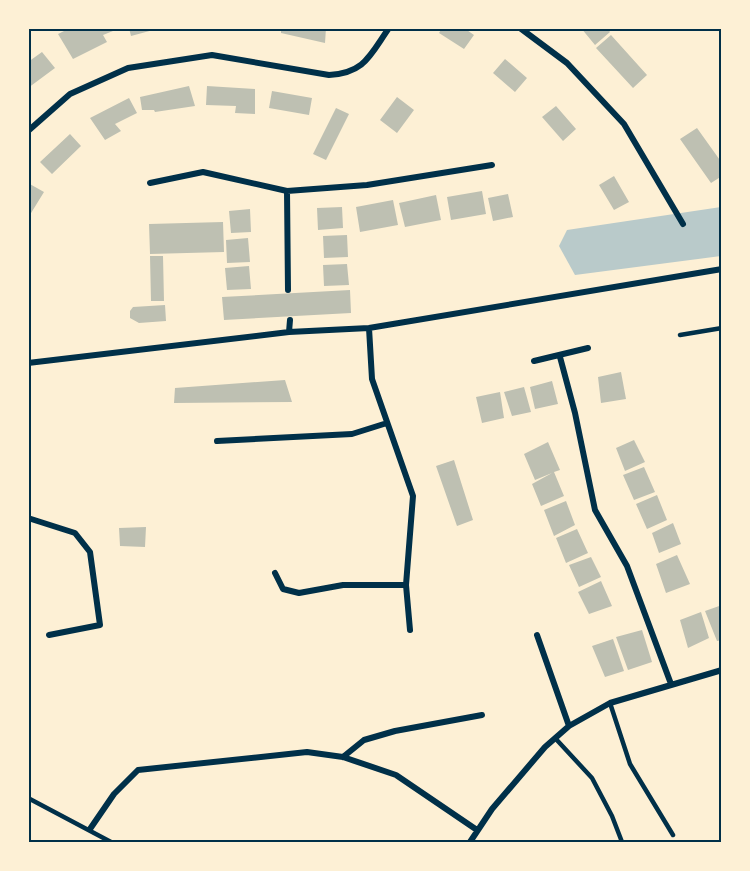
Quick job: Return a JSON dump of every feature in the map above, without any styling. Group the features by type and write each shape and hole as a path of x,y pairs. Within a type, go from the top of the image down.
{"street":[{"path":"28,131 70,93 129,68 212,55 329,75 347,74 363,64 389,28"},
{"path":"520,28 567,63 624,124 683,224"},
{"path":"150,183 203,172 287,191 367,185 492,165"},
{"path":"287,191 288,290"},
{"path":"28,363 290,332 369,328 722,269"},
{"path":"290,320 290,332"},
{"path":"369,328 372,379 413,496 406,585 410,630"},
{"path":"534,361 560,357 588,348"},
{"path":"560,357 575,413 595,510 627,566 671,684"},
{"path":"217,441 352,434 387,423"},
{"path":"28,518 75,533 90,552 100,625 49,635"},
{"path":"275,573 283,589 299,593 343,585 406,585"},
{"path":"537,635 569,726"},
{"path":"470,843 492,809 555,738 569,726 610,703 722,670"},
{"path":"343,757 364,740 395,731 482,716"},
{"path":"90,829 114,794 138,770 307,752 343,757 396,775 477,830"}],"lane":[{"path":"680,334 722,328"},
{"path":"610,703 630,764 673,835"},
{"path":"555,738 592,778 612,816 622,843"},
{"path":"28,798 61,817 90,829 111,843"}],"shaded area":[{"path":"721,207 721,256 575,275 559,246 567,230"}],"building":[{"path":"70,28 111,28 113,31 103,35 107,42 73,59 58,34"},
{"path":"129,28 156,28 157,29 131,36"},
{"path":"281,28 326,28 325,43 281,33"},
{"path":"442,28 464,28 474,35 464,49 439,33"},
{"path":"581,28 607,28 610,32 595,45"},
{"path":"611,35 647,75 633,88 596,48"},
{"path":"42,52 55,68 28,88 28,62"},
{"path":"505,59 527,78 515,92 493,73"},
{"path":"189,86 195,106 155,112 154,110 142,110 140,97"},
{"path":"207,86 255,89 255,114 235,113 236,106 206,105"},
{"path":"272,91 312,98 309,115 269,108"},
{"path":"397,97 414,110 397,133 380,120"},
{"path":"129,98 137,113 115,124 121,131 105,140 90,118"},
{"path":"556,106 576,129 563,141 542,117"},
{"path":"336,108 349,114 326,160 313,154"},
{"path":"697,128 722,163 722,176 711,183 680,139"},
{"path":"70,134 81,146 52,174 40,162"},
{"path":"614,176 629,202 614,210 599,185"},
{"path":"28,183 44,192 28,218"},
{"path":"482,191 486,214 451,220 447,197"},
{"path":"508,194 513,217 493,221 488,198"},
{"path":"436,195 441,220 405,227 399,203"},
{"path":"393,200 398,225 360,232 356,207"},
{"path":"342,207 343,228 318,230 317,208"},
{"path":"250,209 251,232 231,233 229,211"},
{"path":"223,222 224,252 150,254 149,224"},
{"path":"347,235 348,257 324,258 323,236"},
{"path":"248,238 250,262 227,263 226,240"},
{"path":"150,256 163,256 164,301 151,301"},
{"path":"347,264 349,285 324,286 323,265"},
{"path":"249,266 251,289 227,290 225,268"},
{"path":"350,290 351,313 224,320 222,297"},
{"path":"165,305 166,321 139,323 130,318 130,311 133,307"},
{"path":"621,372 626,399 601,403 598,377"},
{"path":"285,380 292,402 174,403 175,388"},
{"path":"552,381 558,404 535,409 530,387"},
{"path":"524,387 531,412 512,416 504,392"},
{"path":"500,392 504,418 482,423 476,397"},
{"path":"634,440 645,462 625,471 616,448"},
{"path":"548,442 560,470 554,472 564,496 541,506 532,484 552,473 535,480 524,454"},
{"path":"454,460 473,520 457,526 436,466"},
{"path":"644,467 655,492 634,500 623,475"},
{"path":"657,495 667,520 647,529 636,504"},
{"path":"566,501 575,525 554,536 544,510"},
{"path":"673,523 681,544 659,553 652,533"},
{"path":"146,527 145,547 120,546 119,528"},
{"path":"577,529 588,553 566,563 556,538"},
{"path":"677,555 690,584 666,593 656,564"},
{"path":"591,557 601,577 579,587 569,565"},
{"path":"601,581 612,606 589,614 578,592"},
{"path":"722,605 722,640 717,641 705,611"},
{"path":"701,612 709,638 688,648 680,620"},
{"path":"642,630 652,662 628,670 616,637"},
{"path":"613,639 624,671 605,677 592,646"}]}
